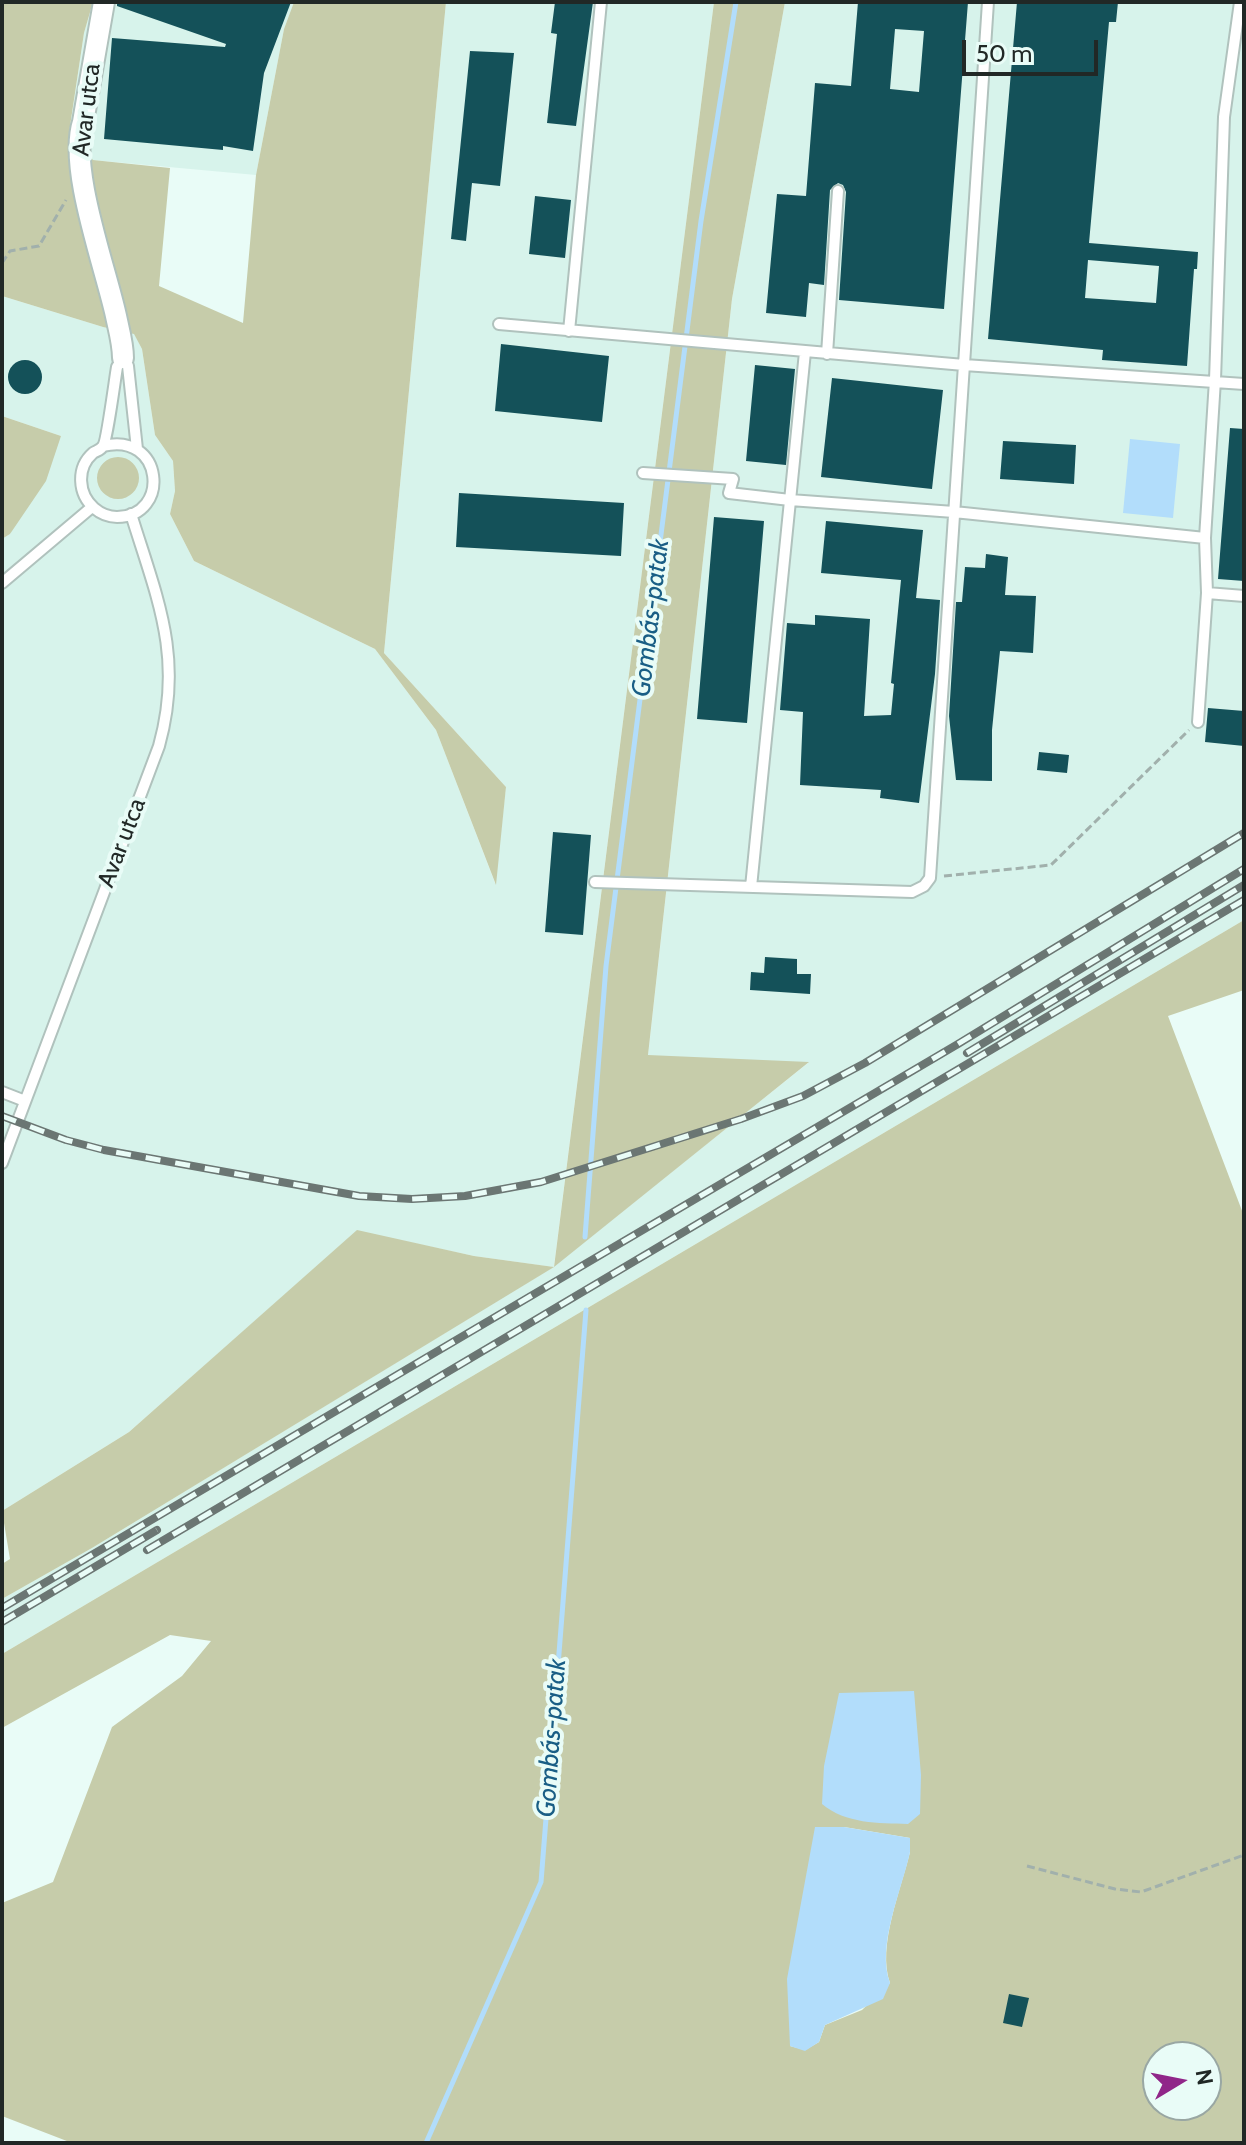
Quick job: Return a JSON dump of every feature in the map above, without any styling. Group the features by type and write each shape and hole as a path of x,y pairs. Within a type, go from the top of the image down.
{"street":[{"name":"Avar utca","path":"104,2 78,137 79,165 114,307 123,358"}],"lane":[{"path":"569,331 601,2"},
{"path":"595,882 912,892 924,886 930,878 988,2"},
{"path":"1198,722 1207,593 1205,538 1215,380 1224,117 1240,2"},
{"path":"827,354 838,191"},
{"path":"499,324 726,346 1244,384"},
{"path":"751,887 805,352"},
{"name":"Avar utca","path":"2,1163 159,746 168,707 170,666 166,628 131,514 141,509 153,489 152,467 137,449 128,366 123,358 117,367 103,446 86,462 81,474 85,497 92,507"},
{"path":"103,446 126,444 137,449"},
{"path":"643,473 733,479 729,493 1205,538"},
{"path":"2,583 92,507 110,516 131,514"},
{"path":"1207,593 1244,596"},
{"path":"2,1092 25,1101"}],"path":[{"path":"2,263 10,251 39,246 65,204 68,190"},
{"path":"930,878 1051,865 1198,722"},
{"path":"1027,1866 1115,1889 1141,1892 1244,1855"}],"shaded area":[{"path":"93,2 294,2 284,29 256,175 92,160 69,133 84,33"},
{"path":"446,2 714,2 554,1266 808,1063 648,1056 732,299 785,2 1244,2 1244,920 2,1654 2,1599 92,1548 553,1267 474,1256 357,1231 129,1432 2,1511 2,539 10,534 61,436 2,416 2,296 103,327 134,333 142,349 155,435 173,461 175,491 170,514 194,561 375,649 436,730 495,883 506,787 384,653"}],"green space":[{"path":"2,2 93,2 84,33 69,133 93,160 170,168 159,286 243,323 256,175 284,29 294,2 446,2 384,653 506,787 496,885 436,730 375,649 194,561 170,514 175,491 173,461 155,435 142,349 134,334 2,296"},
{"path":"714,2 785,2 732,299 648,1055 809,1062 554,1267"},
{"path":"2,416 61,436 46,481 10,534 2,539"},
{"path":"118,457 133,463 139,478 133,493 118,499 103,493 97,478 103,463"},
{"path":"1244,920 1244,990 1168,1016 1244,1216 1244,2143 72,2143 2,2116 2,1903 53,1882 112,1727 182,1676 211,1641 170,1635 2,1728 2,1654","holes":["844,1827 910,1838 910,1852 888,1935 886,1952 890,1983 862,2010 825,2025 819,2042 805,2050 790,2046 790,2016"]},
{"path":"357,1230 474,1256 554,1267 92,1548 2,1599 2,1564 10,1559 2,1511 129,1432"}],"water":[{"path":"1130,439 1180,444 1173,518 1123,513"},
{"path":"914,1691 921,1775 920,1814 908,1824 874,1823 831,1811 822,1804 824,1766 839,1693"},
{"path":"815,1827 844,1827 910,1838 910,1852 888,1935 886,1952 890,1983 883,1999 825,2025 819,2042 805,2051 790,2046 787,1979"}],"building":[{"path":"117,2 291,2 264,73 253,151 223,146 223,150 104,139 112,38 225,47 226,44 117,6"},
{"path":"555,2 593,2 576,126 547,123 557,34 551,33"},
{"path":"858,2 968,2 944,309 839,300 846,192 843,185 838,183 830,190 824,285 809,283 806,317 766,313 777,194 806,196 815,83 851,86","holes":["895,29 924,31 919,92 890,89"]},
{"path":"1017,2 1118,2 1116,22 1109,22 1089,243 1198,252 1187,366 1102,360 1103,350 988,339","holes":["1088,260 1159,266 1156,303 1085,298"]},
{"path":"470,51 514,53 500,186 472,183 466,241 451,239"},
{"path":"535,196 571,200 565,258 529,254"},
{"path":"501,344 609,356 602,422 495,411"},
{"path":"25,360 37,365 42,377 37,389 25,394 13,389 8,377 13,365"},
{"path":"755,365 795,369 786,465 746,461"},
{"path":"832,378 943,390 932,489 821,477"},
{"path":"1230,428 1244,429 1244,581 1218,579"},
{"path":"1003,441 1076,445 1074,484 1000,479"},
{"path":"459,493 624,503 621,556 456,547"},
{"path":"714,517 764,521 747,723 697,719"},
{"path":"826,521 923,530 916,598 940,600 935,674 919,803 880,798 881,790 800,785 803,712 780,710 787,623 815,625 815,615 870,619 864,716 891,715 901,580 821,573"},
{"path":"986,554 1008,557 1005,595 1036,596 1033,653 1000,651 992,730 992,781 956,780 949,716 956,602 962,602 965,567 985,568"},
{"path":"1208,708 1244,711 1244,746 1205,742"},
{"path":"1039,752 1069,755 1067,773 1037,770"},
{"path":"553,832 591,835 583,935 545,932"},
{"path":"765,957 797,959 797,974 811,974 810,994 750,990 751,972 764,973"},
{"path":"1009,1994 1029,1998 1022,2027 1003,2023"}],"waterway":[{"name":"Gombás-patak","path":"585,1237 606,966 701,221 736,2"},
{"name":"Gombás-patak","path":"426,2143 541,1882 586,1310"}],"railway":[{"path":"2,1116 66,1140 104,1150 359,1196 412,1199 465,1196 541,1182 741,1119 803,1096 865,1063 1244,833"},
{"path":"2,1608 958,1044 1244,869"},
{"path":"967,1053 1244,885"},
{"path":"147,1550 1244,900"},
{"path":"2,1622 157,1530"}]}
